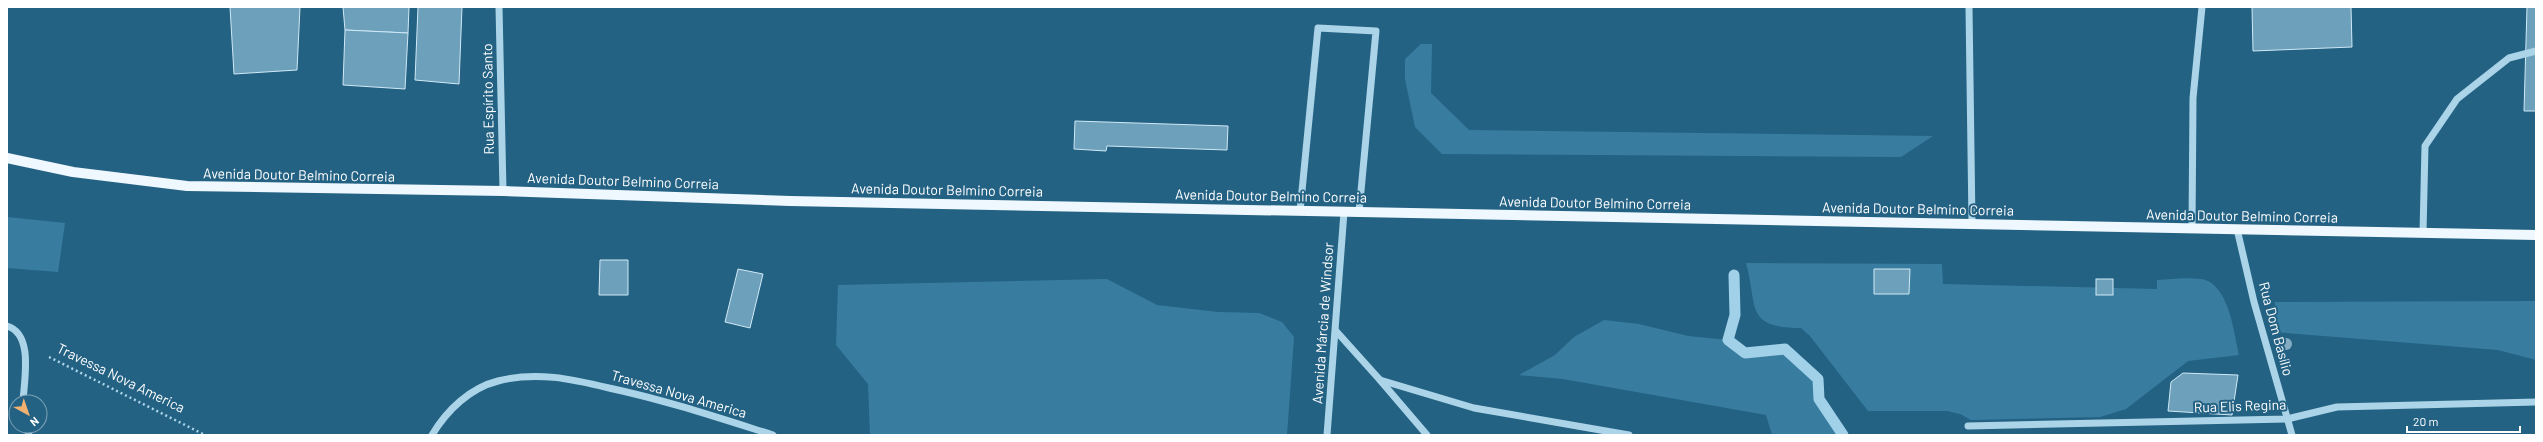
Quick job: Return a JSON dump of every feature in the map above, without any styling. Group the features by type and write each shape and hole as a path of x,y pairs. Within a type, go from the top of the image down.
{"main road":[{"name":"Avenida Doutor Belmino Correia","path":"7,158 73,172 187,186 503,191 790,201 2536,235"}],"street":[{"name":"Rua Espírito Santo","path":"499,7 503,191"},
{"path":"1969,7 1972,224"},
{"path":"2192,229 2193,98 2202,7"},
{"path":"1300,211 1318,28 1376,31 1359,212"},
{"path":"2423,233 2426,146 2457,98 2509,58 2536,51"},
{"name":"Avenida Márcia de Windsor","path":"1327,435 1344,212"},
{"name":"Rua Dom Basílio","path":"2237,229 2254,302 2292,435"},
{"path":"7,326 20,334 25,346 22,394"},
{"path":"1336,331 1427,435"},
{"name":"Travessa Nova America","path":"432,435 446,414 463,399 483,387 498,381 520,377 556,376 653,397 773,435"},
{"path":"1380,380 1474,408 1629,435"},
{"name":"Rua Elis Regina","path":"1968,426 2287,419 2336,407 2536,402"}],"path":[{"name":"Travessa Nova America","path":"25,346 152,406 205,435"}],"shaded area":[{"path":"1421,44 1432,44 1431,93 1469,130 1933,136 1901,157 1442,154 1415,127 1405,79 1405,59"},
{"path":"7,217 65,223 58,272 7,268"},
{"path":"1746,263 1942,264 1943,284 2157,289 2157,280 2196,278 2210,283 2218,289 2224,299 2229,310 2239,355 2188,361 2126,409 2100,417 1971,420 1960,414 1947,411 1868,411 1810,336 1801,328 1783,327 1770,324 1762,319 1757,312 1754,302"},
{"path":"1107,279 1157,305 1218,312 1259,313 1282,322 1294,337 1287,435 870,435 868,384 836,345 838,285"},
{"path":"2536,301 2536,360 2498,350 2275,332 2275,302"},
{"path":"1604,320 1639,324 1688,336 1728,340 1745,353 1785,349 1818,379 1819,400 1843,435 1772,435 1766,415 1563,379 1519,375 1555,355 1574,337"}],"building":[{"path":"230,7 300,7 297,70 234,74"},
{"path":"343,7 409,7 408,33 345,30"},
{"path":"418,7 462,7 459,84 415,80"},
{"path":"2252,7 2351,7 2352,47 2253,51"},
{"path":"2527,7 2536,7 2536,111 2524,111"},
{"path":"345,30 408,33 405,89 343,85"},
{"path":"1075,121 1228,126 1227,150 1107,146 1106,151 1074,149"},
{"path":"600,260 628,260 628,295 599,295"},
{"path":"738,269 763,274 750,328 725,322"},
{"path":"1874,269 1910,269 1909,294 1874,294"},
{"path":"2096,279 2113,279 2113,295 2096,295"},
{"path":"2183,373 2238,375 2232,415 2168,411 2171,382"}],"waterway":[{"path":"1734,275 1735,315 1728,340 1745,353 1785,349 1818,379 1819,399 1843,435"}]}
